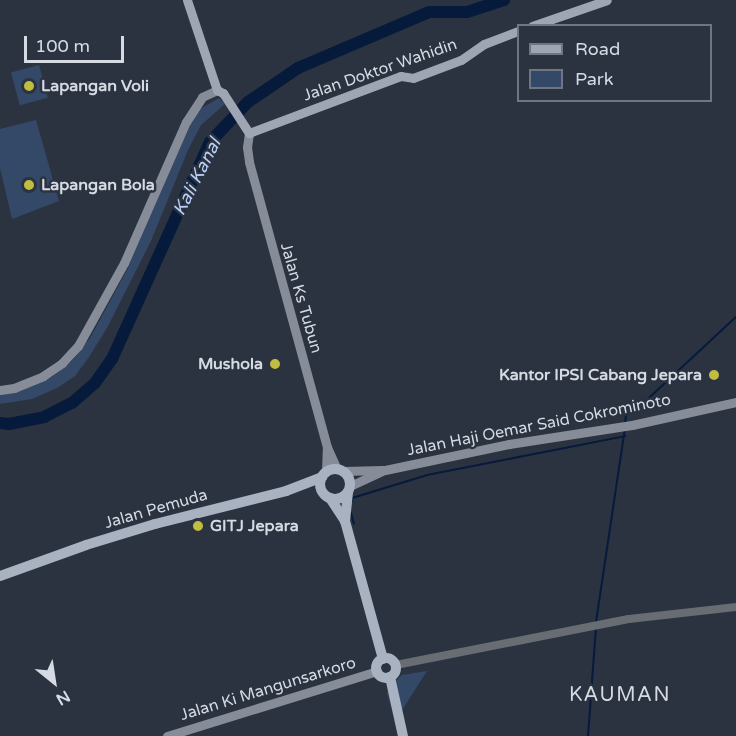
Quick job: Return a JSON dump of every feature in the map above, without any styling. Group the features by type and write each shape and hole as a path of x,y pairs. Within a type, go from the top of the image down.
{"highway":[{"path":"345,521 350,480 340,470 323,479 330,498 345,521 383,659"},
{"name":"Jalan Pemuda","path":"0,576 86,545 155,524 286,491 323,479"},
{"path":"330,498 340,498 349,489"},
{"path":"383,659 391,659 396,665 395,672 390,677 382,677 377,671 378,664 383,659"},
{"path":"390,677 403,736"}],"main road":[{"path":"187,0 217,90 223,93 247,130"},
{"path":"538,24 607,0"},
{"name":"Jalan Doktor Wahidin","path":"247,130 401,76 413,78 461,60 484,44 517,32"},
{"path":"0,390 14,388 43,376 62,363 78,346 124,263 186,122 202,97 217,90"},
{"name":"Jalan Ks Tubun","path":"247,130 249,162 327,447 340,470"},
{"name":"Jalan Haji Oemar Said Cokrominoto","path":"349,489 385,470 509,444 632,425 736,402"},
{"path":"323,479 327,447"},
{"path":"340,470 385,470"},
{"name":"Jalan Ki Mangunsarkoro","path":"167,736 377,671"}],"street":[{"path":"396,665 585,627 693,610 736,607"}],"green space":[{"name":"Lapangan Voli","path":"39,65 48,98 20,105 11,73"},
{"path":"219,98 225,104 201,125 188,150 151,241 107,328 89,357 75,376 57,388 32,399 0,404 0,394 25,389 53,376 72,361 90,338 128,268 138,239 195,115 200,109"},
{"name":"Lapangan Bola","path":"36,120 59,201 12,219 0,168 0,129"},
{"path":"427,671 395,721 387,693 389,687 402,675"}],"waterway":[{"name":"Kali Kanal","path":"0,423 9,424 44,417 72,403 95,383 112,359 210,142 248,102 298,68 429,12 467,12 504,0"},
{"path":"625,424 626,415 637,409 736,317"},
{"path":"596,622 625,429"},
{"path":"352,501 352,498 427,475 625,436"},
{"path":"351,513 354,524"},
{"path":"588,736 596,628"}],"place":[{"name":"Lapangan Voli","path":"29,86"},
{"name":"Lapangan Bola","path":"29,185"},
{"name":"Mushola","path":"275,364"},
{"name":"Kantor IPSI Cabang Jepara","path":"714,375"},
{"name":"GITJ Jepara","path":"198,526"}],"district":[{"name":"KAUMAN","path":"620,695"}]}
